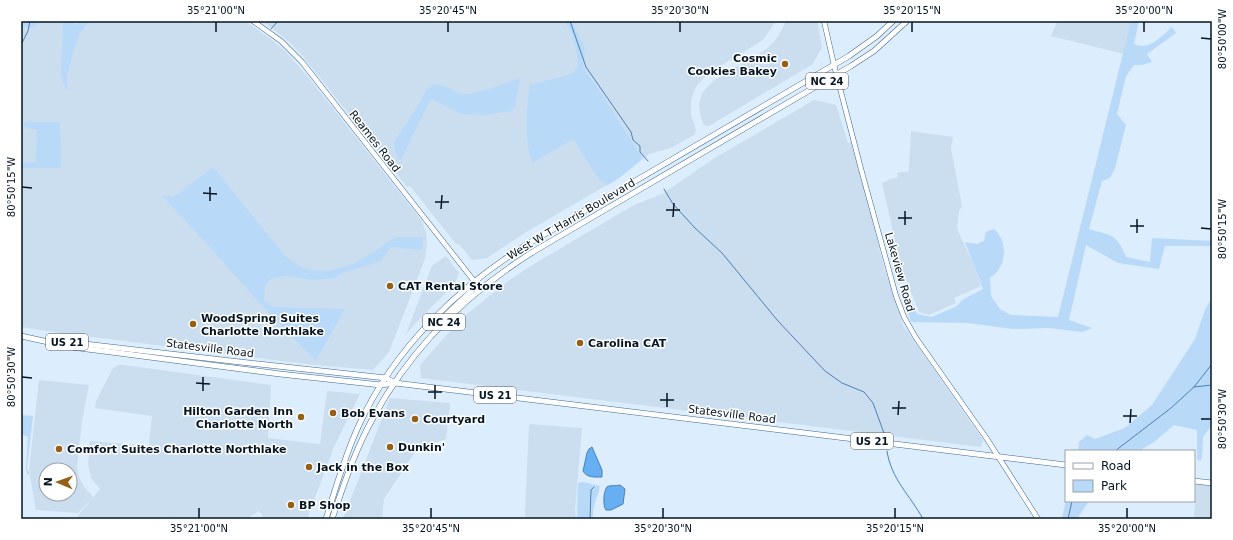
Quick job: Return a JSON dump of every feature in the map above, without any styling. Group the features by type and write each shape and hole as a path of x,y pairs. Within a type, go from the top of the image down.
{"main road":[{"name":"Reames Road","path":"253,21 274,35 298,58 474,281"},
{"name":"Lakeview Road","path":"824,21 834,65 896,296 904,317 916,338 987,439 1038,519"},
{"name":"West W T Harris Boulevard","path":"326,519 353,438 364,414 381,385 412,342 429,323 474,281 504,259 537,238 834,65 867,44 893,21"},
{"name":"West W T Harris Boulevard","path":"332,519 361,441 376,413 395,383 428,339 445,320 469,298 514,264 837,75 874,51 907,21"},
{"path":"428,339 446,315 471,291 474,281"},
{"name":"Statesville Road","path":"22,336 254,364 386,378 395,383"},
{"name":"Statesville Road","path":"22,336 71,347 232,368 381,385 395,383 1065,465"},
{"path":"224,367 226,364 241,362"},
{"path":"232,368 252,366 254,364"},
{"path":"1195,481 1212,483"}],"shaded area":[{"path":"21,21 245,21 284,50 305,73 422,221 426,233 427,246 425,259 389,352 373,370 305,364 21,327"},
{"path":"262,21 776,21 763,40 709,73 698,84 691,102 691,115 696,130 694,135 671,148 649,154 619,178 523,234 487,258 472,260 459,244 456,244 410,186 407,187 301,54 286,39"},
{"path":"786,21 817,21 822,47 813,64 709,126 703,124 699,104 702,94 708,86 716,79 768,48 778,37"},
{"path":"1057,21 1131,21 1124,54 1051,36"},
{"path":"814,100 836,105 848,143 851,142 861,179 863,178 883,264 903,325 983,440 981,447 421,378 420,365 443,339 467,314 511,279 634,205 662,194 713,159"},
{"path":"911,131 953,137 951,148 962,206 959,211 957,229 973,263 981,286 954,298 956,303 929,315 919,312 900,263 882,183 898,177 897,173 909,171"},
{"path":"446,256 459,273 455,284 406,334 432,266"},
{"path":"118,365 271,385 268,438 320,444 327,391 360,394 334,447 307,519 265,519 259,511 247,519 77,519 79,514 100,489 91,478 88,464 90,441 138,445 148,452 152,416 95,408 96,401 113,368"},
{"path":"39,380 89,385 82,421 78,462 38,462 38,502 78,502 78,472 84,487 93,497 78,513 36,510 29,470"},
{"path":"390,398 450,403 446,439 417,449 384,499 382,519 343,519"},
{"path":"529,424 582,428 575,510 576,519 526,519 525,512"},
{"path":"1196,484 1212,486 1212,519 1194,519"}],"green space":[{"path":"21,21 38,21 35,26 29,28 22,26"},
{"path":"63,21 69,21 77,25 79,21 89,21 78,36 67,75 67,90 61,75"},
{"path":"564,21 572,21 583,45 585,54 583,64 586,73 595,84 641,156 640,161 608,185 599,179 573,139 532,163 529,153 526,124 530,85 572,74 578,66 577,53 571,31"},
{"path":"1131,21 1139,21 1134,44 1140,46 1145,46 1154,42 1172,27 1176,33 1147,54 1152,62 1142,65 1134,65 1126,76 1117,114 1126,125 1115,168 1110,178 1102,181 1089,229 1116,239 1126,257 1150,262 1152,238 1212,241 1212,246 1165,246 1159,269 1118,263 1086,245 1069,320 1092,328 1082,332 1049,328 1013,329 968,323 911,322 901,289 905,288 917,314 932,317 957,306 962,300 983,289 965,242 977,244 984,241 986,232 994,229 1001,237 1004,248 1002,264 997,272 990,278 991,296 1000,309 1011,315 1058,317"},
{"path":"520,78 515,107 511,111 484,115 461,114 432,99 428,104 401,160 397,158 394,142 419,104 426,90 434,84 445,86 457,93 470,94"},
{"path":"24,122 60,122 61,168 21,168 21,163 36,162 37,130 24,127"},
{"path":"213,167 287,258 303,268 328,270 350,265 361,260 397,237 423,237 422,250 392,247 381,261 342,273 335,278 313,280 286,276 272,278 265,285 264,300 273,307 345,309 316,360 271,315 162,195 174,197"},
{"path":"1210,301 1212,301 1212,425 1203,437 1202,458 1200,461 1197,459 1197,430 1174,425 1154,442 1141,450 1078,450 1079,442 1087,435 1095,439 1125,428 1152,405 1195,339 1205,310"},
{"path":"21,415 33,416 27,467 29,474 27,474 26,468 28,437 21,434"},
{"path":"583,482 600,486 593,509 593,517 595,519 577,519 578,483"},
{"path":"1065,502 1088,502 1077,519 1062,519"}],"water":[{"path":"592,447 602,470 602,477 589,476 583,471 587,453"},
{"path":"620,485 625,489 623,504 611,510 606,510 604,506 604,499 607,487"}],"waterway":[{"path":"21,45 28,31 30,21"},
{"path":"271,29 278,21"},
{"path":"570,21 586,67 631,132 633,140 640,146 640,152 648,161"},
{"path":"664,189 673,204 695,228 722,253 778,321 825,371 842,383 864,392 873,403 885,436"},
{"path":"1116,450 1171,408 1194,387 1212,364"},
{"path":"1194,387 1212,385"},
{"path":"887,451 892,470 923,519"},
{"path":"590,519 591,490 594,487"},
{"path":"1068,519 1072,502"}],"place":[{"name":"Cosmic Cookies Bakey","path":"785,64"},
{"name":"CAT Rental Store","path":"390,286"},
{"name":"WoodSpring Suites Charlotte Northlake","path":"193,324"},
{"name":"Carolina CAT","path":"580,343"},
{"name":"Bob Evans","path":"333,413"},
{"name":"Hilton Garden Inn Charlotte North","path":"301,417"},
{"name":"Courtyard","path":"415,419"},
{"name":"Dunkin'","path":"390,447"},
{"name":"Comfort Suites Charlotte Northlake","path":"59,449"},
{"name":"Jack in the Box","path":"309,467"},
{"name":"BP Shop","path":"291,505"}]}
